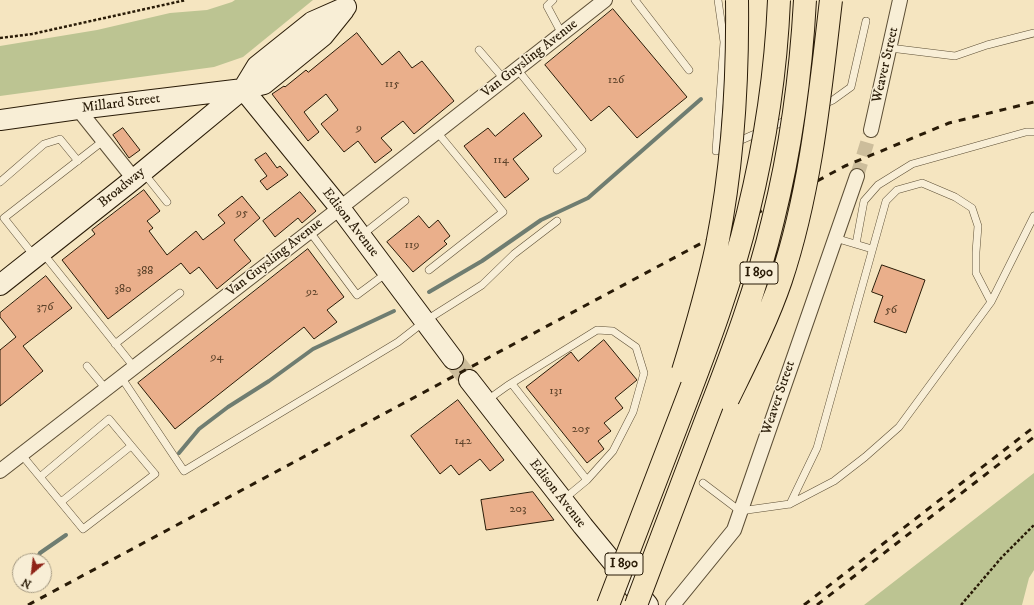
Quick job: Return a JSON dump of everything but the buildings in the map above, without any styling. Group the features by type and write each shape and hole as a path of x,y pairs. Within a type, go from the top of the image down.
{"highway":[{"path":"639,524 701,309 717,243 729,170 733,130 737,62 737,0"},
{"name":"I 890","path":"608,605 716,321 729,282 757,175 769,106 775,59 779,0"},
{"name":"I 890","path":"636,605 754,290 773,221 796,102 805,0"},
{"path":"663,533 761,329 781,280 796,225 810,163 831,0"}],"street":[{"name":"Van Guysling Avenue","path":"0,471 310,232 605,0"},
{"name":"Weaver Street","path":"871,130 900,0"},
{"name":"Broadway","path":"0,285 139,176 243,89 257,66 312,22 350,3"},
{"name":"Millard Street","path":"0,120 243,89"},
{"name":"Edison Avenue","path":"243,89 340,208 453,359"},
{"path":"78,109 103,141 139,176"},
{"name":"Weaver Street","path":"673,605 734,530 857,176"},
{"name":"Edison Avenue","path":"469,380 562,501 648,605"}],"lane":[{"path":"554,0 544,3 562,34"},
{"path":"635,0 689,70"},
{"path":"718,0 724,42 716,151 833,100 851,87 866,21"},
{"path":"890,48 955,56 987,45 1034,33"},
{"path":"479,50 504,79"},
{"path":"517,69 582,150 557,170"},
{"path":"429,270 503,212 438,132"},
{"path":"856,244 864,202 878,185 912,164 1026,132 1034,132"},
{"path":"0,182 44,144 60,140 78,161"},
{"path":"103,141 2,216 38,255 134,367"},
{"path":"139,176 168,202"},
{"path":"790,504 817,448 886,201 898,190 922,183 955,197 972,208 978,226 976,273 991,302"},
{"path":"360,236 404,201"},
{"path":"703,483 740,511 790,504 834,481 866,456 899,427 991,302 1034,216"},
{"path":"121,377 184,471 398,342 425,322 482,285 514,254 557,221"},
{"path":"310,232 357,295 388,272"},
{"path":"835,238 872,249"},
{"path":"115,344 180,294"},
{"path":"485,402 597,330 613,331 636,347 644,373 634,412 613,451 587,480 562,501"},
{"path":"87,366 106,389"},
{"path":"512,384 587,480"},
{"path":"21,454 40,477 61,502 83,529 154,474 109,419 40,477"},
{"path":"61,502 131,446"}],"path":[{"path":"0,38 32,34 186,0"},
{"path":"961,605 1002,557 1034,525"}],"green space":[{"path":"235,0 313,0 243,57 214,67 0,96 0,46 97,30 170,13 207,10"},
{"path":"1034,473 1034,570 1029,578 1022,605 864,605"}],"waterway":[{"path":"429,292 482,261 541,220 588,198 701,99"},
{"path":"179,453 199,429 228,407 269,381 313,349 394,311"},
{"path":"40,553 66,535"}],"tunnel":[{"path":"857,176 871,130"},
{"path":"453,359 469,380"}],"railway":[{"path":"28,605 845,166 949,123 1034,102"},
{"path":"804,605 1034,427"},
{"path":"817,605 1034,437"}]}
